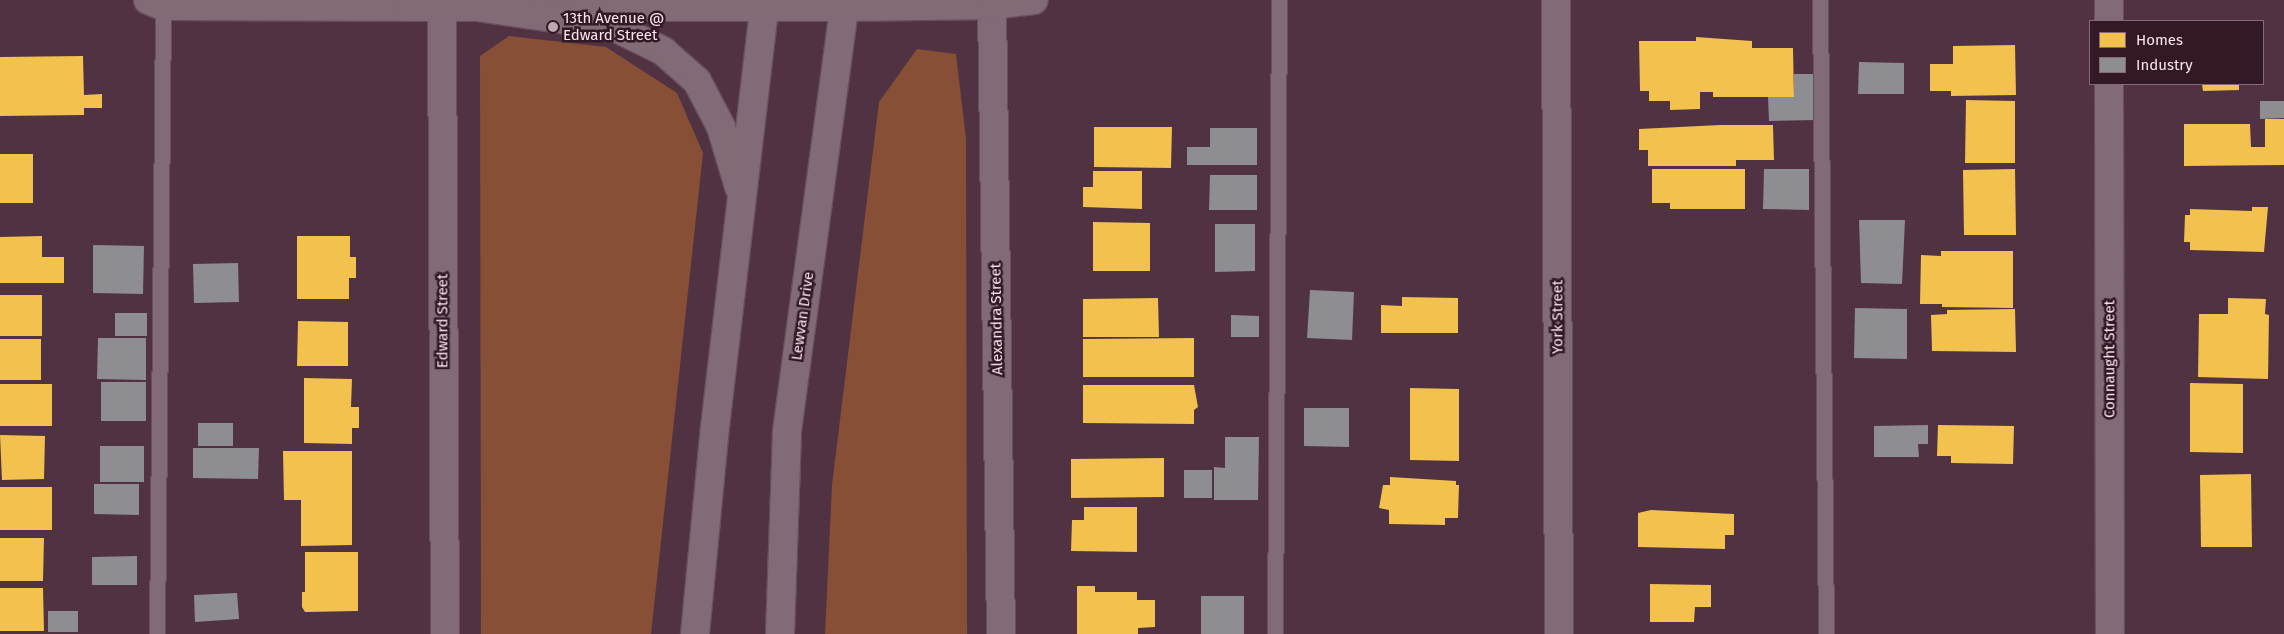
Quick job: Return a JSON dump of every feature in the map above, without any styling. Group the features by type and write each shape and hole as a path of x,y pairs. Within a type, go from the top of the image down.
{"street":[{"path":"156,3 477,8 765,2 992,5 1034,0"},
{"name":"York Street","path":"1556,0 1559,634"},
{"path":"2109,0 2109,20"},
{"path":"696,634 715,427 765,2"},
{"name":"Lewvan Drive","path":"780,634 787,431 845,3"},
{"name":"Alexandra Street","path":"992,5 1001,634"},
{"name":"Edward Street","path":"442,8 445,634"},
{"path":"477,8 614,27 663,51 696,81 721,127 742,200"},
{"name":"Connaught Street","path":"2109,85 2110,634"}],"lane":[{"path":"1275,634 1280,0"},
{"path":"1820,0 1826,634"},
{"path":"156,3 157,634"}],"shaded area":[{"path":"509,36 606,47 677,93 703,153 651,634 481,634 480,56"},
{"path":"917,49 956,54 966,139 967,634 825,634 832,485 879,102"}],"building: Homes":[{"path":"1696,37 1752,41 1752,48 1793,48 1794,97 1713,97 1713,92 1700,92 1700,109 1670,110 1670,101 1649,101 1649,91 1640,91 1639,41 1696,41"},
{"path":"2015,45 2016,95 1951,96 1951,91 1930,91 1930,64 1953,64 1953,46"},
{"path":"83,56 84,95 102,94 102,108 84,108 84,115 0,116 0,57"},
{"path":"2202,85 2239,85 2239,90 2203,91"},
{"path":"1966,100 2015,101 2015,163 1965,163"},
{"path":"2265,119 2284,119 2284,165 2184,166 2184,124 2250,124 2251,147 2265,147"},
{"path":"1720,125 1773,125 1774,160 1736,160 1736,166 1648,166 1648,150 1639,150 1639,129"},
{"path":"1094,127 1172,127 1171,168 1094,167"},
{"path":"0,154 33,154 33,203 0,203"},
{"path":"1652,169 1745,169 1745,209 1670,209 1670,203 1652,203"},
{"path":"2015,169 2016,235 1964,235 1963,170"},
{"path":"1093,171 1142,171 1142,209 1083,207 1083,187 1093,187"},
{"path":"2252,207 2268,207 2264,252 2190,250 2190,242 2184,242 2185,215 2190,215 2190,209 2252,211"},
{"path":"1093,222 1150,223 1150,271 1093,271"},
{"path":"42,236 42,257 64,257 64,283 0,283 0,237"},
{"path":"297,236 350,236 350,257 356,257 356,278 349,278 349,299 297,299"},
{"path":"1941,251 2013,251 2013,308 1942,307 1942,304 1920,304 1921,255 1941,256"},
{"path":"0,295 42,295 42,336 0,336"},
{"path":"1402,297 1458,298 1458,333 1381,333 1381,305 1402,306"},
{"path":"1158,298 1159,337 1083,337 1083,299"},
{"path":"2228,298 2266,299 2265,314 2269,315 2268,379 2198,377 2199,314 2228,314"},
{"path":"2015,309 2016,352 1932,351 1931,315 1947,314 1947,310"},
{"path":"298,321 348,322 348,366 297,366"},
{"path":"1194,338 1194,377 1083,377 1083,339"},
{"path":"0,339 41,339 41,380 0,380"},
{"path":"304,378 352,379 351,407 359,407 359,428 352,428 352,444 304,443"},
{"path":"2190,383 2243,384 2243,453 2190,452"},
{"path":"0,384 52,384 52,426 0,426"},
{"path":"1083,385 1194,385 1198,407 1194,410 1194,424 1083,423"},
{"path":"1410,388 1459,389 1459,461 1410,460"},
{"path":"1938,425 2014,426 2013,464 1951,463 1951,456 1937,456"},
{"path":"0,435 45,436 44,479 2,480"},
{"path":"283,451 352,451 352,545 301,546 301,500 284,500"},
{"path":"1164,458 1164,497 1071,498 1071,459"},
{"path":"2251,474 2252,547 2201,547 2200,475"},
{"path":"1390,477 1456,481 1456,485 1459,485 1458,518 1445,518 1445,525 1389,524 1389,510 1379,508 1383,485 1390,485"},
{"path":"0,487 52,487 52,530 0,530"},
{"path":"1084,507 1137,507 1137,552 1071,551 1072,520 1084,520"},
{"path":"1651,510 1734,514 1734,535 1725,535 1725,549 1638,547 1638,513"},
{"path":"0,538 44,538 43,581 0,581"},
{"path":"305,552 358,552 358,611 305,612 302,607 302,592 305,592"},
{"path":"1650,584 1711,585 1711,607 1695,607 1694,622 1650,622"},
{"path":"1077,586 1095,586 1095,592 1137,592 1137,600 1155,600 1155,627 1138,628 1138,634 1077,634"},
{"path":"0,588 43,588 44,631 0,631"}],"building: Industry":[{"path":"1859,62 1904,63 1904,94 1858,94"},
{"path":"1794,74 1815,74 1815,120 1769,121 1768,97 1794,97"},
{"path":"2260,101 2284,101 2284,118 2260,119"},
{"path":"1210,128 1257,128 1257,165 1187,165 1187,147 1210,147"},
{"path":"1764,169 1809,169 1809,210 1763,209"},
{"path":"1210,175 1257,175 1257,210 1209,210"},
{"path":"1859,220 1905,220 1902,284 1861,283"},
{"path":"1215,224 1255,224 1255,271 1215,272"},
{"path":"93,245 144,246 143,294 93,293"},
{"path":"238,263 239,302 194,303 193,264"},
{"path":"1310,290 1354,292 1352,340 1307,338"},
{"path":"1855,308 1907,309 1907,359 1854,358"},
{"path":"115,313 147,313 147,336 115,336"},
{"path":"1231,315 1259,316 1259,337 1231,337"},
{"path":"98,338 146,338 146,380 97,379"},
{"path":"101,382 146,382 146,421 101,421"},
{"path":"1304,408 1349,408 1349,447 1304,446"},
{"path":"198,423 233,423 233,446 198,446"},
{"path":"1928,425 1928,444 1918,444 1919,457 1874,457 1874,426"},
{"path":"1225,437 1259,437 1258,500 1214,500 1214,467 1225,468"},
{"path":"100,446 144,446 144,482 100,482"},
{"path":"193,448 259,448 258,479 193,478"},
{"path":"1184,470 1212,470 1212,498 1184,498"},
{"path":"94,484 139,484 139,515 94,514"},
{"path":"137,556 137,585 92,585 92,557"},
{"path":"237,593 239,619 195,622 194,595"},
{"path":"1201,596 1244,596 1244,634 1201,634"},
{"path":"48,611 78,611 78,632 48,632"}],"place":[{"name":"13th Avenue @ Edward Street","path":"553,27"}]}
